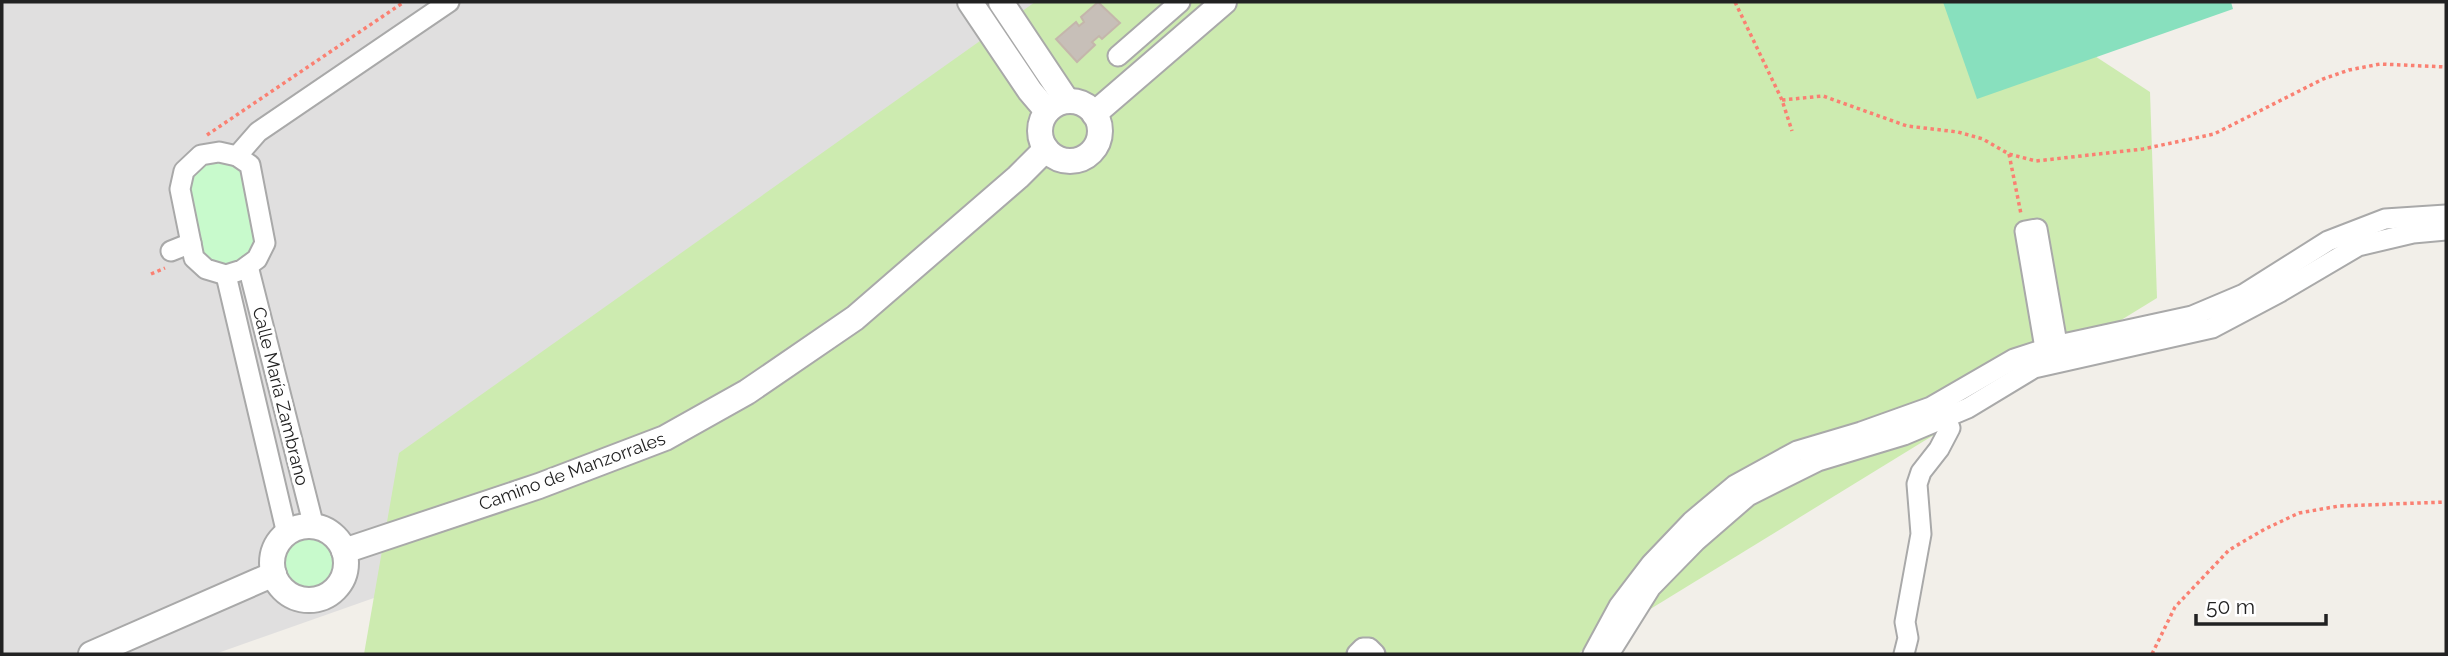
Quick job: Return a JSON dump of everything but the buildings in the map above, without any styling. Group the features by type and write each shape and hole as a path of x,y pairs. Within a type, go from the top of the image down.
{"street":[{"path":"237,156 258,132 449,2"},
{"path":"970,2 1030,91 1057,106 1082,104 1094,114 1099,123 1098,143 1084,158 1063,160 1046,149 1041,140 1042,120 1057,106"},
{"path":"1001,2 1057,106"},
{"path":"1118,56 1180,2"},
{"path":"1094,114 1224,2"},
{"name":"Camino de Manzorrales","path":"344,551 539,485 665,438 747,393 855,318 1046,149"},
{"path":"219,152 237,156 250,165 265,243 257,259 242,270 226,275 206,270 194,258 180,189 180,166 201,155 219,152"},
{"path":"1593,654 1619,606 1651,564 1692,521 1735,485 1797,451 1942,410 1968,408 2053,356 2192,316 2244,294 2328,241 2385,219 2446,215"},
{"path":"2025,231 2037,229 2053,356"},
{"path":"2053,356 2212,328 2358,246 2413,233 2446,230"},
{"path":"171,251 191,243"},
{"name":"Calle María Zambrano","path":"248,266 314,527"},
{"name":"Calle María Zambrano","path":"226,275 287,534"},
{"path":"1609,654 1651,587 1696,541 1748,496 1818,461 1904,435 1942,410"},
{"path":"1904,654 1908,638 1905,622 1921,534 1917,485 1921,472 1939,449 1950,428 1942,410"},
{"path":"314,527 332,535 344,551 344,574 331,593 321,598 298,598 279,584 274,574 274,552 287,534 295,529 314,527"},
{"path":"91,654 274,574"},
{"path":"1357,654 1363,648 1370,648 1375,654"}],"path":[{"path":"200,139 404,2"},
{"path":"1735,2 1782,100 1792,131"},
{"path":"1782,100 1823,96 1907,126 1958,132 1983,139 2009,154 2036,161 2143,149 2214,134 2323,79 2349,70 2381,64 2446,67"},
{"path":"2009,154 2025,231"},
{"path":"2152,654 2175,607 2229,550 2265,529 2299,513 2339,506 2446,502"}],"shaded area":[{"path":"2,2 1282,2 575,527 215,654 2,654"}],"green space":[{"path":"1035,2 2012,2 2150,92 2157,298 1577,654 364,654 399,453"},
{"path":"1943,2 2231,2 2233,9 1977,99"},
{"path":"221,160 236,165 240,171 255,239 250,252 227,268 209,262 202,251 197,238 189,190 192,174 198,168"},
{"path":"304,534 316,534 331,542 339,557 339,569 331,584 316,592 304,592 289,584 281,569 281,557 289,542"}]}
